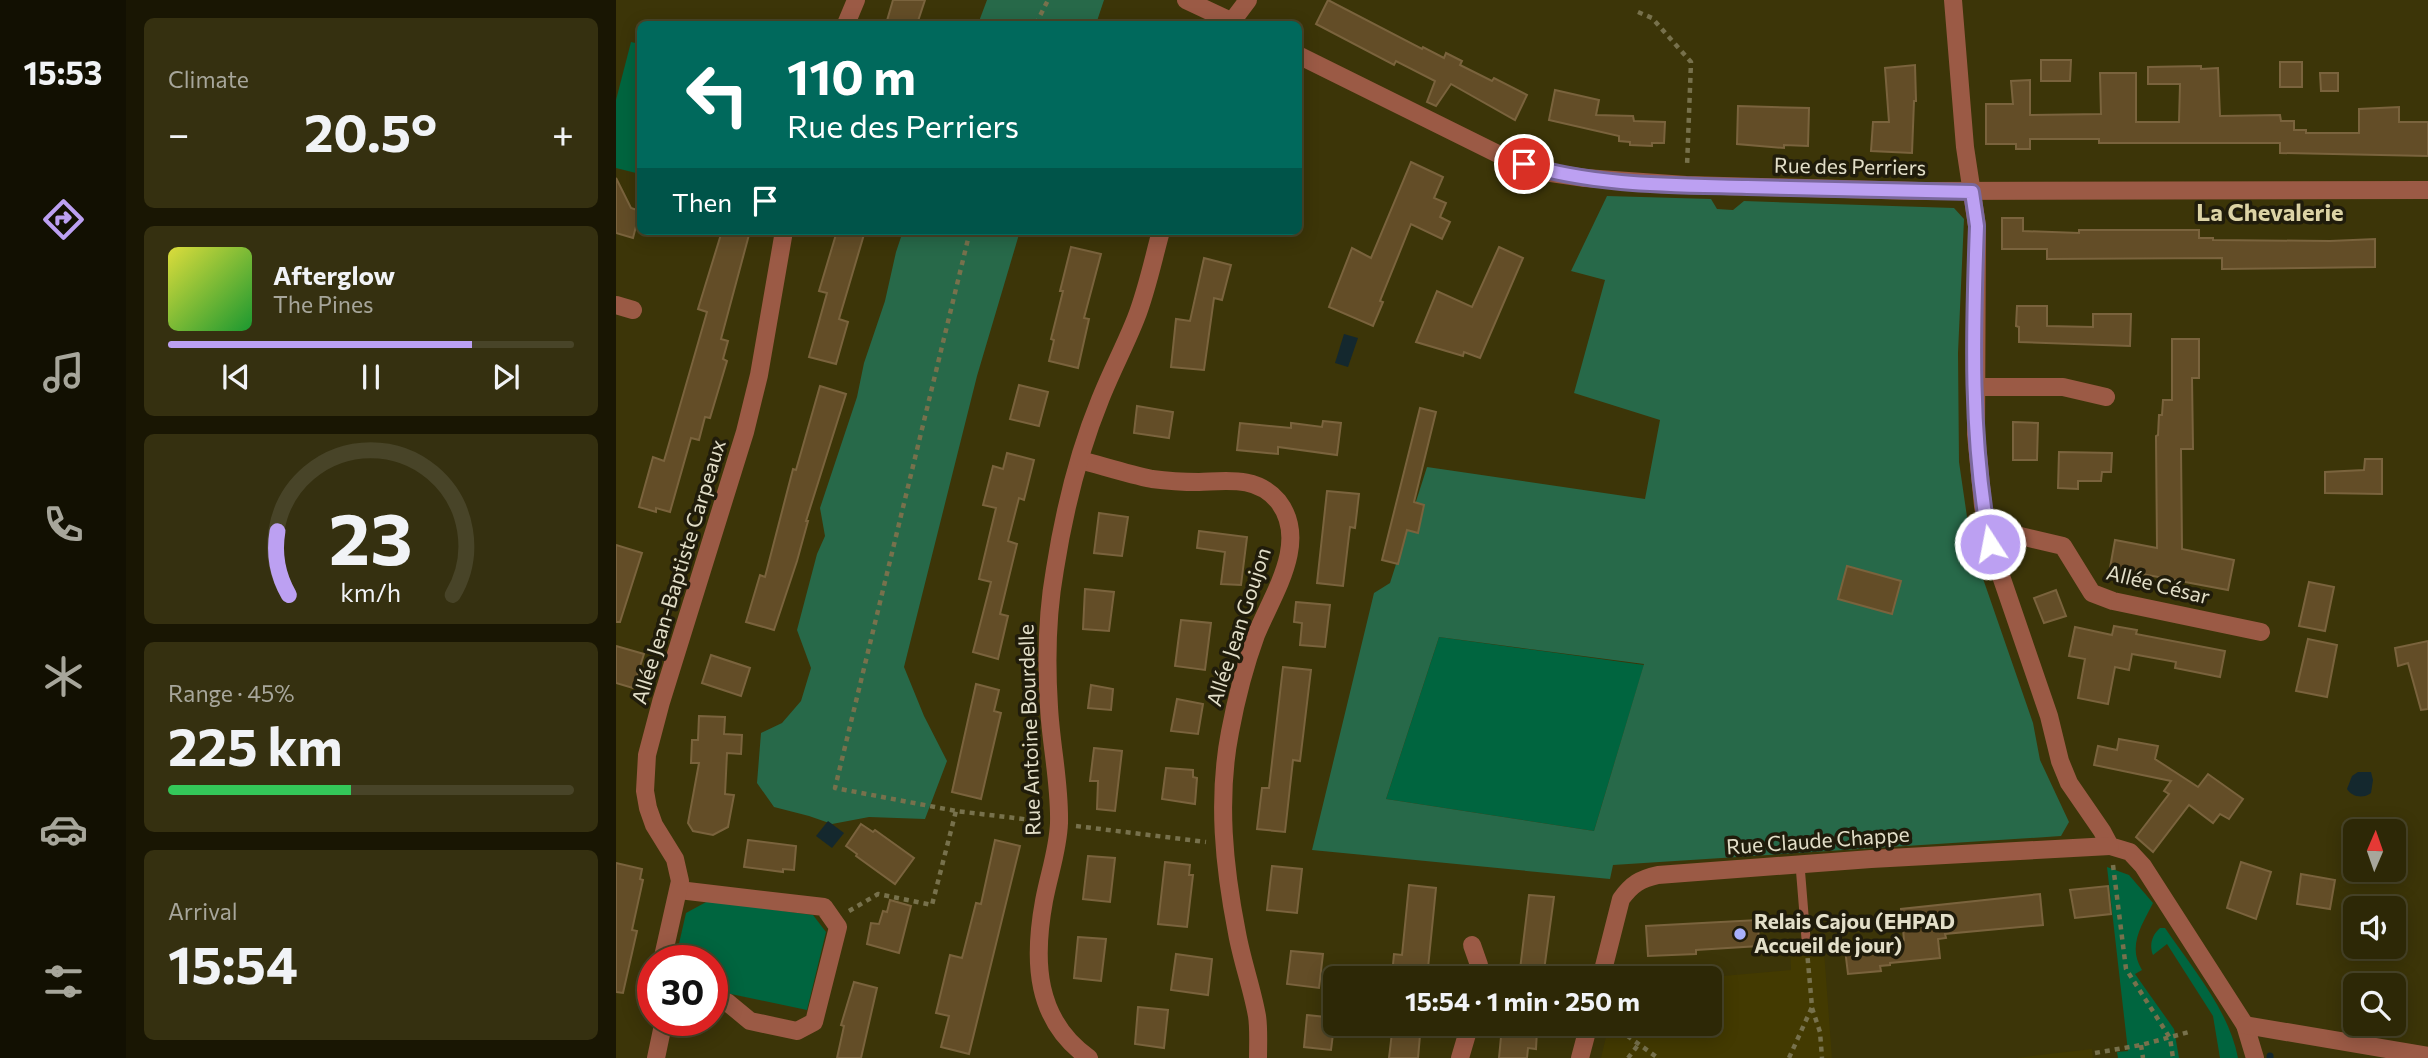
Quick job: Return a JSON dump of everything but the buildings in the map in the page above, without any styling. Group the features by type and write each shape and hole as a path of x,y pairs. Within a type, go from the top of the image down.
{"street":[{"path":"847,21 856,0"},
{"path":"1186,0 1227,21"},
{"path":"1235,21 1248,0"},
{"path":"1953,0 1964,140 1977,226 1975,387 1978,468 1990,544 2069,783 2110,846 2130,852 2143,866 2245,1025 2255,1058"},
{"name":"Rue des Perriers","path":"1302,57 1524,164 1551,173 1585,178 1686,185 1972,192 2428,190"},
{"name":"Allée Jean-Baptiste Carpeaux","path":"666,945 679,890 679,872 648,808 645,791 648,755 661,702 745,432 759,376 784,235"},
{"name":"Rue Antoine Bourdelle","path":"1089,1058 1075,1048 1057,1028 1044,998 1038,968 1039,938 1059,824 1049,709 1049,623 1054,570 1071,491 1100,401 1137,316 1160,235"},
{"path":"1975,387 2063,387 2106,397"},
{"name":"Allée Jean Goujon","path":"1080,460 1150,478 1247,481 1265,489 1279,502 1287,519 1291,539 1288,557 1256,635 1230,732 1222,810 1238,936 1257,1019 1258,1058"},
{"name":"Allée César","path":"1987,528 2063,546 2092,593 2113,601 2261,632"},
{"name":"Rue Claude Chappe","path":"1604,966 1621,899 1640,878 1800,864 2110,846"},
{"path":"679,890 824,907 838,927 814,1022 797,1031 750,1021 728,1003"},
{"path":"1472,945 1479,966"},
{"path":"2245,1025 2428,1056"},
{"path":"656,1058 661,1036"},
{"path":"1460,1058 1466,1036"},
{"path":"1580,1058 1586,1036"}],"lane":[{"path":"1800,864 1806,939"}],"path":[{"path":"1038,21 1048,0"},
{"path":"1638,12 1652,18 1691,62 1686,185"},
{"path":"969,235 835,788 956,811 1225,845"},
{"path":"834,921 878,894 932,905 956,811"},
{"path":"2110,846 2118,889 2126,969 2170,1038 2173,1058"},
{"path":"1806,939 1812,1007 1820,1032 1822,1058"},
{"path":"1789,1058 1812,1007"},
{"path":"2095,1053 2141,1045 2189,1032"},
{"path":"1627,1036 1658,1058"},
{"path":"1628,1058 1639,1045"},
{"path":"2141,1045 2143,1058"}],"shaded area":[{"path":"1823,938 1832,1058 1601,1058 1606,1036 1722,1036 1722,976 1791,970 1790,941"},
{"path":"2092,1049 2093,1058 2016,1058"}],"green space":[{"path":"987,0 1104,0 1097,21 979,21"},
{"path":"631,42 637,43 637,173 616,168 616,100"},
{"path":"1607,196 1711,199 1717,209 1733,210 1744,201 1954,208 1964,219 1958,353 1959,462 1971,544 2033,723 2040,760 2069,822 2061,836 1613,865 1610,879 1312,850 1374,593 1390,583 1427,467 1645,499 1660,420 1574,393 1605,280 1571,271","holes":["1439,637 1644,664 1594,831 1386,799"]},
{"path":"902,235 1019,235 977,376 904,667 924,716 947,761 925,819 869,817 832,824 774,807 757,783 761,733 782,723 801,701 811,668 797,630 817,554 825,536 820,508 857,397 864,363 885,301"},
{"path":"1439,637 1644,665 1594,831 1386,799"},
{"path":"2107,867 2129,875 2153,903 2138,936 2136,952 2142,970 2135,974 2174,1029 2179,1058 2118,1058 2117,1052 2128,1051"},
{"path":"708,901 813,915 826,932 807,1010 728,993 728,945 679,945 686,913"},
{"path":"2160,928 2165,928 2218,1006 2227,1023 2238,1058 2220,1058 2213,1016 2167,944 2153,955 2152,940"}],"water":[{"path":"1344,334 1358,338 1348,367 1335,363"},
{"path":"2358,772 2371,772 2373,780 2371,793 2368,795 2355,795 2347,789 2352,776"},
{"path":"828,821 844,833 832,848 816,836"}],"place":[{"name":"Relais Cajou (EHPAD Accueil de jour)","path":"1740,934"}],"district":[{"name":"La Chevalerie","path":"2270,213"}],"route":[{"path":"1524,164 1551,173 1585,178 1686,185 1972,192 1977,226 1974,364 1976,434 1978,468 1990,544"}]}
